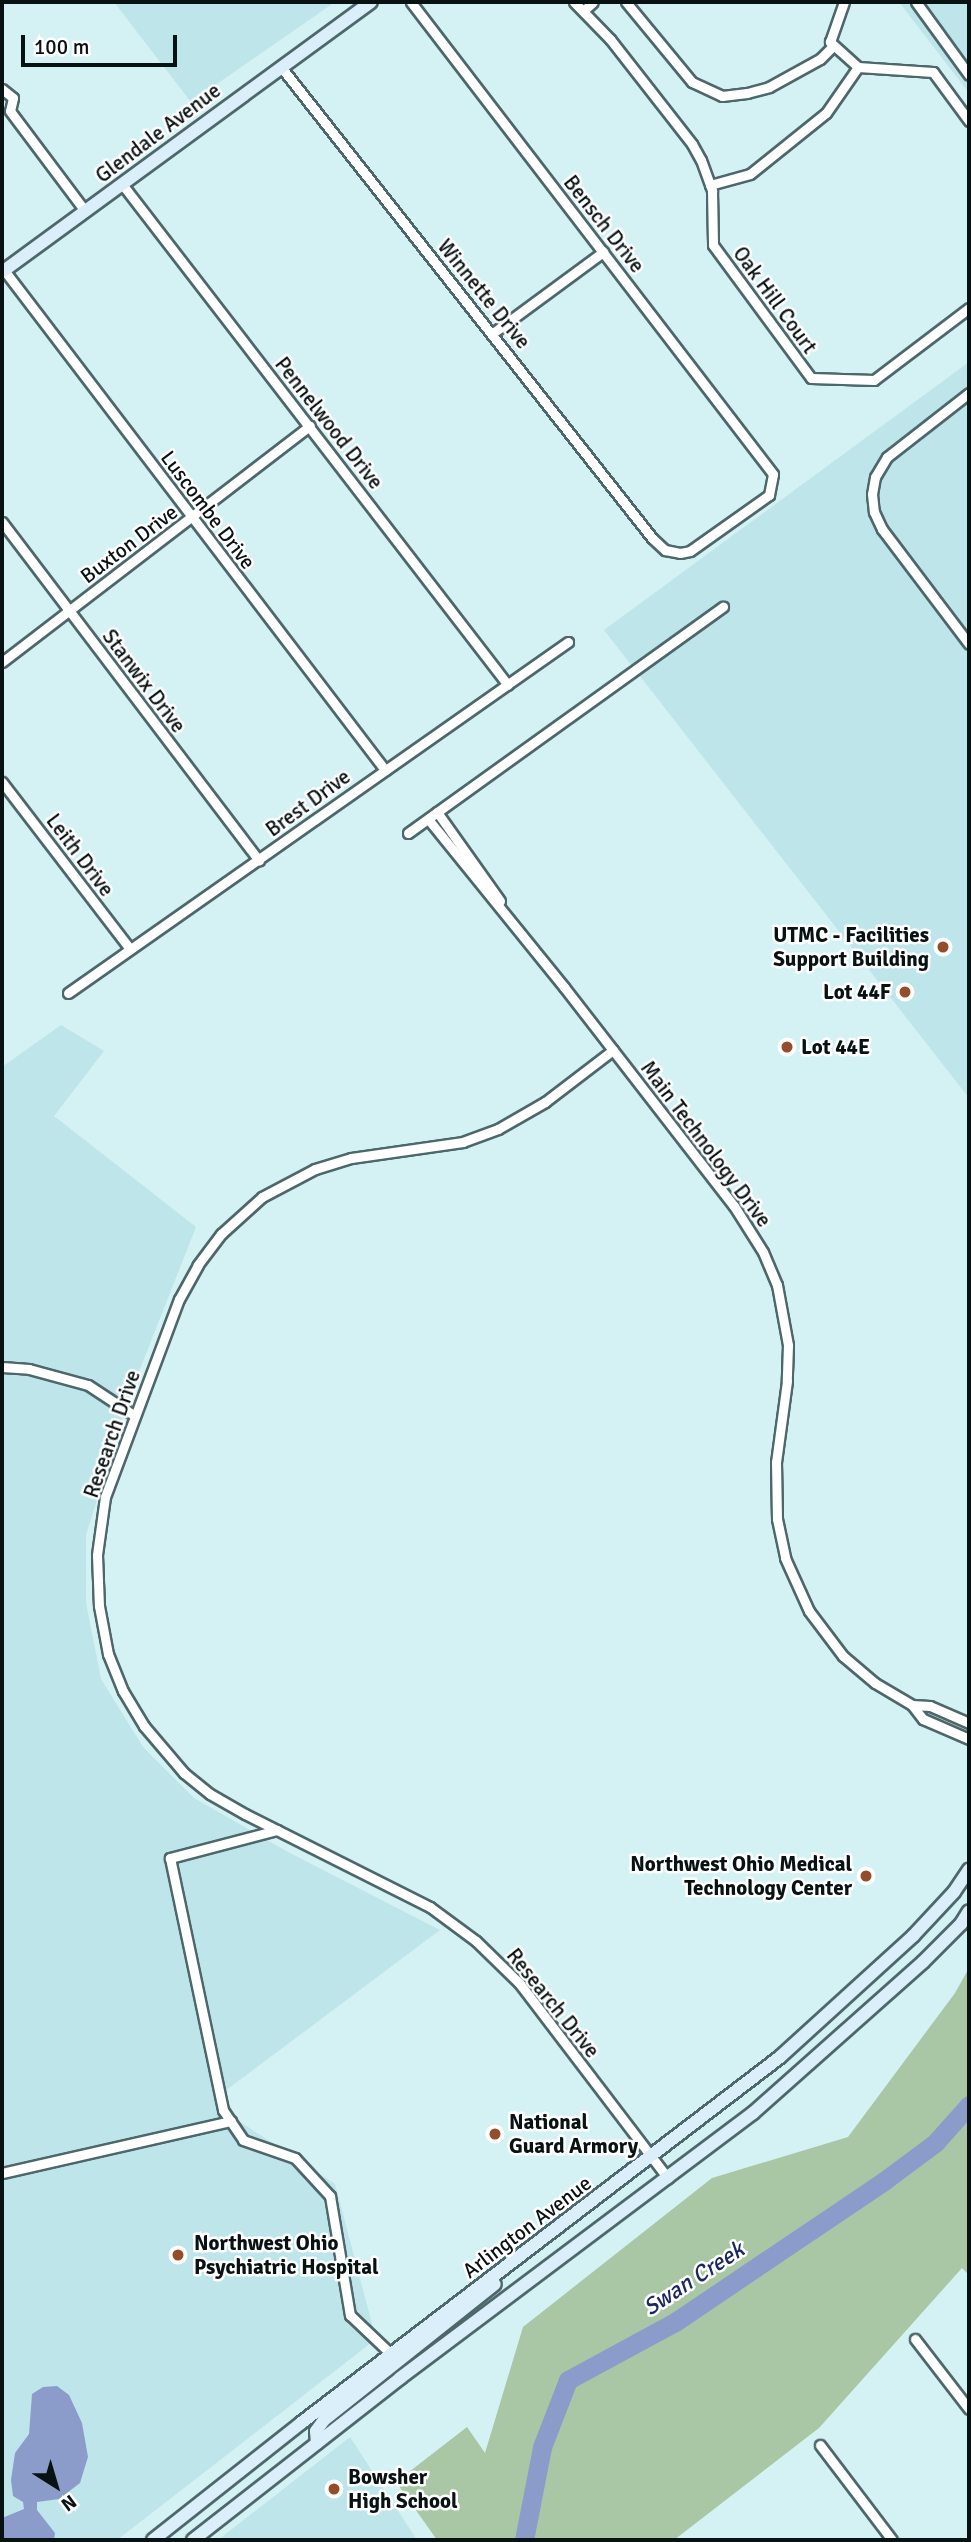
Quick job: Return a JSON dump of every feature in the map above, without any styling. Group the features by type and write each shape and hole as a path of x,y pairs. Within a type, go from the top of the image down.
{"street":[{"name":"Glendale Avenue","path":"3,271 370,2"},
{"name":"Bensch Drive","path":"411,2 769,467 774,479 769,495 699,546 680,553 659,545"},
{"name":"Oak Hill Court","path":"574,2 610,39 692,144 710,185 713,245 811,378 874,380 969,308"},
{"path":"583,11 593,2"},
{"path":"626,2 692,82 712,94 734,95 769,87 821,59 832,47"},
{"path":"844,2 830,42 832,47 858,67 933,72 969,121"},
{"path":"916,2 969,75"},
{"name":"Winnette Drive","path":"281,67 659,545"},
{"path":"710,185 750,174 826,113 858,67"},
{"path":"2,89 12,98 6,112 85,211"},
{"name":"Pennelwood Drive","path":"122,184 508,685"},
{"path":"494,333 604,252"},
{"name":"Luscombe Drive","path":"3,271 385,770"},
{"path":"969,393 887,457 875,477 872,498 882,529 969,644"},
{"name":"Buxton Drive","path":"2,662 310,426"},
{"name":"Stanwix Drive","path":"2,522 259,860"},
{"path":"408,833 723,607"},
{"name":"Brest Drive","path":"68,993 568,642"},
{"name":"Leith Drive","path":"2,782 130,949"},
{"path":"437,812 480,870 512,920"},
{"path":"428,818 472,876 512,920"},
{"name":"Main Technology Drive","path":"512,920 746,1222 763,1252 776,1285 786,1325 788,1363 776,1462 775,1500 786,1558 800,1594 819,1627 843,1656 875,1683 912,1705 923,1719 969,1739"},
{"name":"Research Drive","path":"613,1050 537,1107 498,1129 440,1146 332,1163 295,1178 262,1197 221,1234 187,1282 105,1497 97,1555 99,1606 108,1654 129,1702 161,1749 210,1794 403,1891 476,1941 520,1984 668,2178"},
{"path":"2,1367 29,1369 88,1385 135,1416"},
{"name":"Main Technology Drive","path":"912,1705 930,1706 969,1723"},
{"path":"277,1830 170,1858 223,2110 243,2140 295,2158 330,2196 350,2315 391,2354"},
{"name":"Arlington Avenue","path":"153,2540 391,2354 780,2057 936,1914 969,1870"},
{"path":"193,2540 668,2178 803,2071 923,1962 961,1924 969,1911"},
{"path":"2,2173 231,2121"},
{"path":"317,2443 316,2431 324,2420 480,2298 536,2245"},
{"path":"915,2339 969,2409"},
{"path":"820,2445 892,2540"}],"shaded area":[{"path":"114,2 335,2 191,102"},
{"path":"899,2 969,2 969,93"},
{"path":"969,362 969,1098 604,630"},
{"path":"61,1025 104,1051 54,1116 196,1227 129,1397 86,1535 86,1603 101,1679 143,1747 194,1798 288,1852 440,1930 221,2094 228,2114 335,2184 376,2339 117,2540 2,2540 2,1067"},
{"name":"Bowsher High School","path":"350,2437 417,2540 218,2540"}],"green space":[{"path":"969,1968 969,2275 962,2268 819,2428 674,2540 437,2540 396,2482 467,2427 485,2453 523,2327 712,2178 848,2137 955,1993"}],"water":[{"path":"57,2386 69,2395 82,2423 88,2457 80,2483 59,2499 37,2502 37,2510 55,2533 54,2540 2,2540 2,2518 24,2509 23,2502 13,2496 11,2480 15,2453 29,2434 32,2394 43,2387"}],"waterway":[{"name":"Swan Creek","path":"524,2540 542,2447 568,2380 675,2322 884,2181 935,2143 969,2105"}],"place":[{"name":"UTMC - Facilities Support Building","path":"943,947"},
{"name":"Lot 44F","path":"905,992"},
{"name":"Lot 44E","path":"787,1047"},
{"name":"Northwest Ohio Medical Technology Center","path":"866,1876"},
{"name":"National Guard Armory","path":"495,2134"},
{"name":"Northwest Ohio Psychiatric Hospital","path":"178,2255"},
{"name":"Bowsher High School","path":"334,2489"}]}
